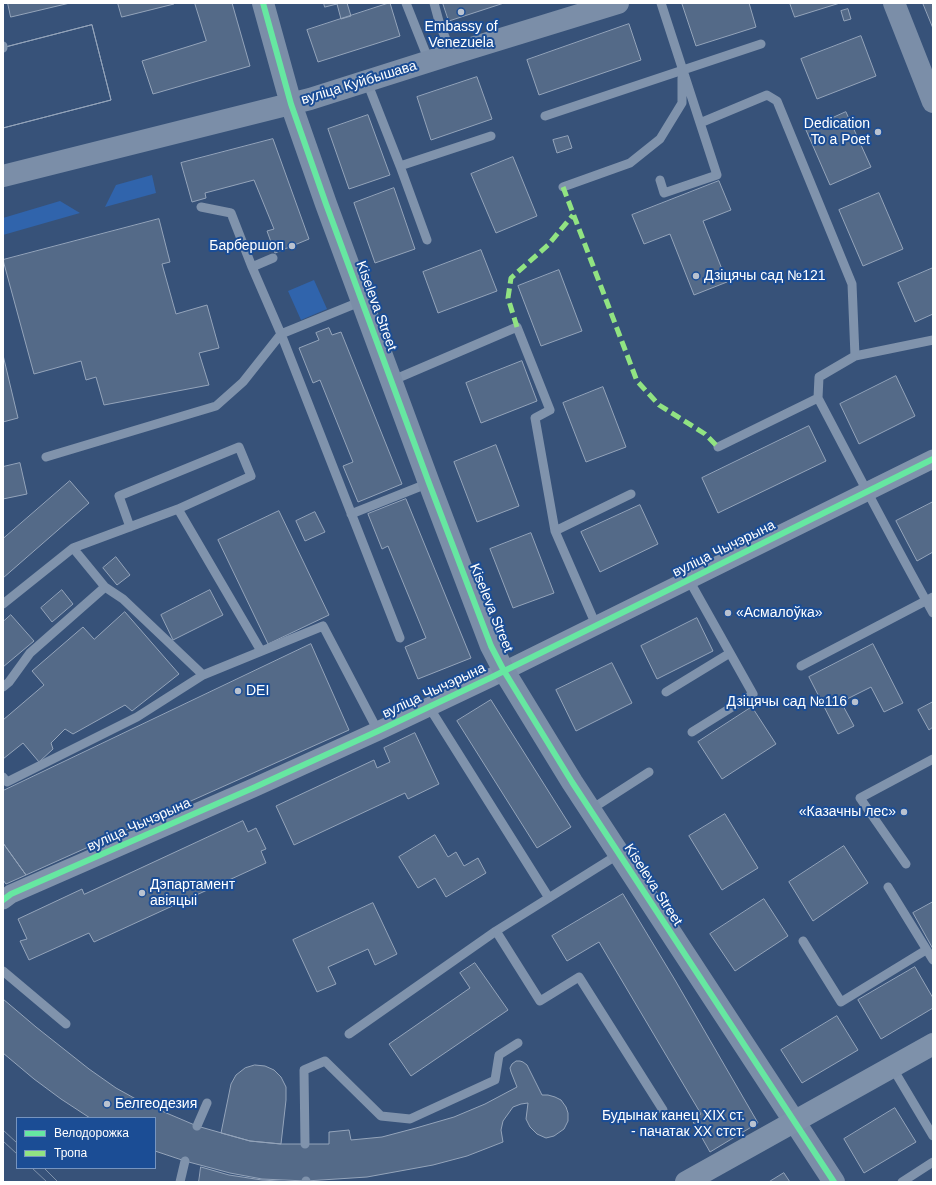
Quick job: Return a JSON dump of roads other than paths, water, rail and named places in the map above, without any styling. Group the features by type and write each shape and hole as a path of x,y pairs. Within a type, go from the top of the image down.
{"main road":[{"path":"686,1182 933,1044"}],"street":[{"name":"Kiseleva Street","path":"263,3 291,104 326,204 491,646 504,671 572,782 834,1182"},
{"name":"вуліца Куйбышава","path":"3,176 291,104 367,82 452,54 579,9 618,3"},
{"path":"894,3 931,93"},
{"name":"вуліца Чычэрына","path":"7,895 253,788 429,707 933,459"}],"lane":[{"path":"406,3 429,61"},
{"path":"434,3 440,25 452,54"},
{"path":"660,180 664,193 717,175 661,3"},
{"path":"545,116 761,44"},
{"path":"563,188 630,163 660,138 682,103 682,71"},
{"path":"367,82 427,240"},
{"path":"700,123 767,95 777,101 852,284 855,356"},
{"path":"400,166 491,136"},
{"path":"201,207 231,212 252,267 281,334 400,638"},
{"path":"252,267 274,258"},
{"path":"46,457 216,406 243,382 281,334 362,301"},
{"path":"391,381 518,326 550,410 535,418 555,531 596,625"},
{"path":"933,340 855,356 819,377 818,398 867,492 930,599 933,613"},
{"path":"718,447 818,398"},
{"path":"3,604 73,548 130,527 178,509 251,476 239,448 119,496 130,527"},
{"path":"351,514 429,483"},
{"path":"555,531 631,494"},
{"path":"178,509 261,652"},
{"path":"73,548 105,587 123,599 203,675"},
{"path":"689,580 753,694 692,732"},
{"path":"3,687 9,682 30,653 105,587"},
{"path":"801,666 930,599"},
{"path":"3,777 7,782 137,717 203,675 323,626 378,731"},
{"path":"666,692 730,653"},
{"path":"429,707 549,898"},
{"path":"906,864 860,798 933,759"},
{"path":"590,810 649,772"},
{"path":"349,1034 496,931 619,854"},
{"path":"888,888 933,960"},
{"path":"496,931 540,1002 579,977 663,1110"},
{"path":"803,941 841,1002 926,950"},
{"path":"3,971 66,1024"},
{"path":"305,1144 304,1070 326,1061 381,1116 410,1119 495,1080 499,1056 518,1043"},
{"path":"892,1067 933,1136"},
{"path":"197,1126 207,1104"},
{"path":"180,1182 185,1161"},
{"path":"902,1182 933,1162"}],"tram line":[{"path":"3,1130 16,1142"},
{"path":"3,1141 16,1153"},
{"path":"33,1169 47,1182"},
{"path":"45,1169 58,1182"}],"place":[{"name":"Embassy of Venezuela","path":"461,12"},
{"name":"Dedication To a Poet","path":"878,132"},
{"name":"Барбершоп","path":"292,246"},
{"name":"Дзіцячы сад №121","path":"696,276"},
{"name":"«Асмалоўка»","path":"728,613"},
{"name":"DEI","path":"238,691"},
{"name":"Дзіцячы сад №116","path":"855,702"},
{"name":"«Казачны лес»","path":"904,812"},
{"name":"Дэпартамент авіяцыі","path":"142,893"},
{"name":"Белгеодезия","path":"107,1104"},
{"name":"Будынак канец XIX ст. - пачатак XX стст.","path":"753,1124"}]}
